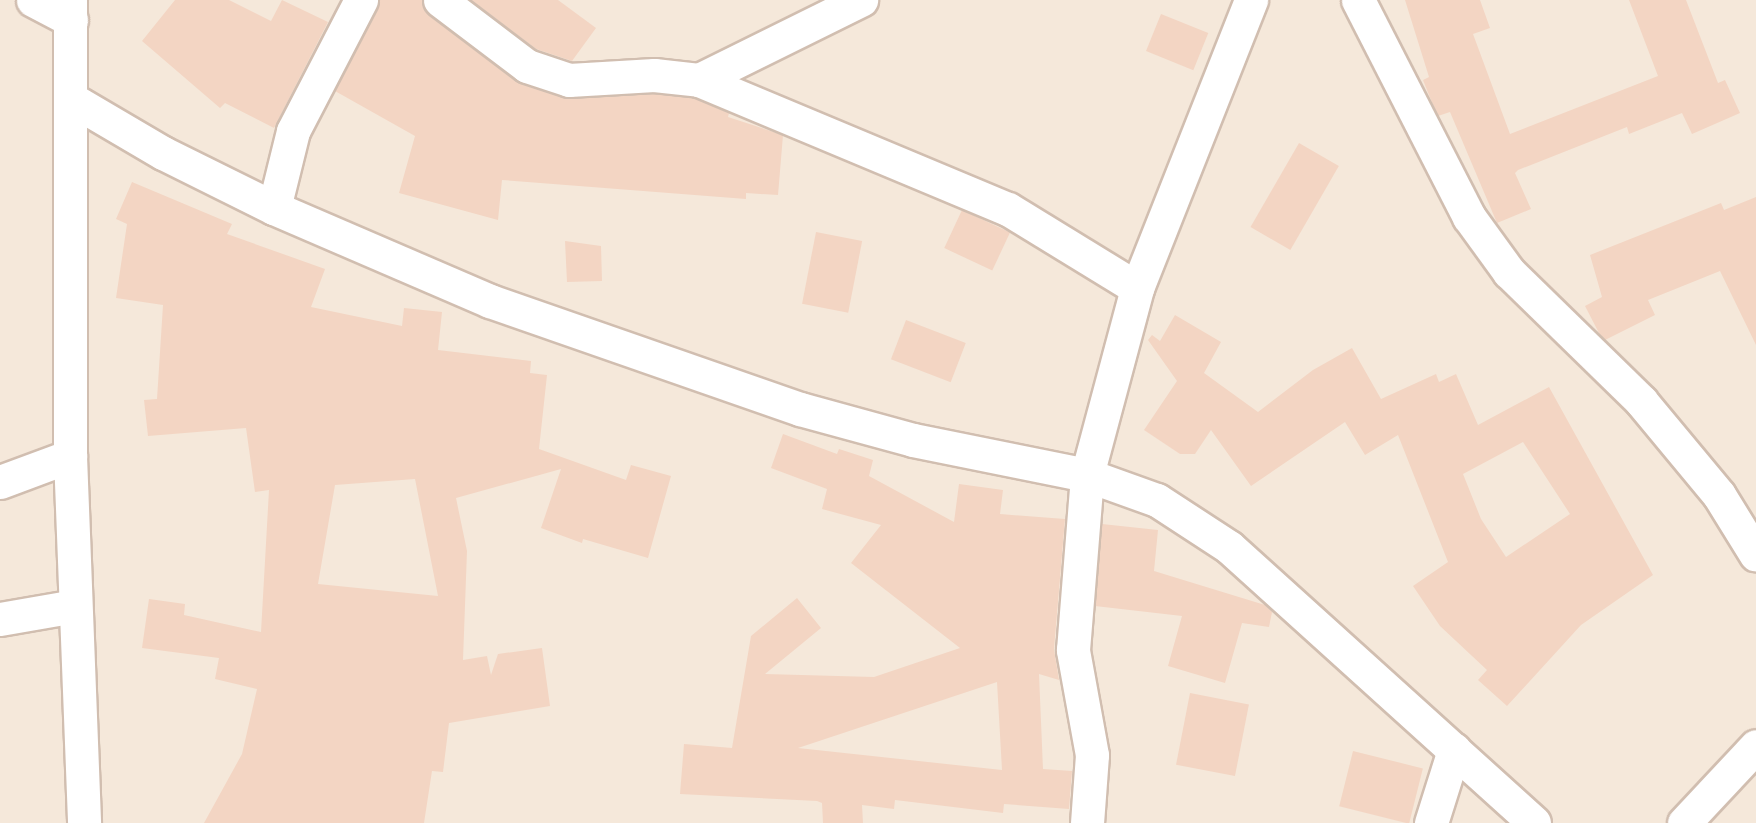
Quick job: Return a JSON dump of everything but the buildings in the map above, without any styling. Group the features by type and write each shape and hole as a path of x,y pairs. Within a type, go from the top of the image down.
{"street":[{"path":"33,0 70,10 70,456 84,823"},
{"path":"274,208 293,131 361,0"},
{"path":"440,0 527,66 569,80 654,75 699,80 1008,209 1137,288"},
{"path":"699,80 861,0"},
{"path":"1087,823 1092,755 1073,650 1087,475 1137,288 1251,0"},
{"path":"1358,0 1476,226 1509,272 1641,401 1719,495 1756,555"},
{"path":"71,99 163,153 274,208 490,301 681,370 913,440 1087,475 1157,500 1229,547 1534,823"},
{"path":"0,482 70,456"},
{"path":"0,619 75,606"},
{"path":"1684,823 1756,746"},
{"path":"1431,823 1454,750"}],"shaded area":[{"path":"0,0 1756,0 1756,823 0,823"}]}
